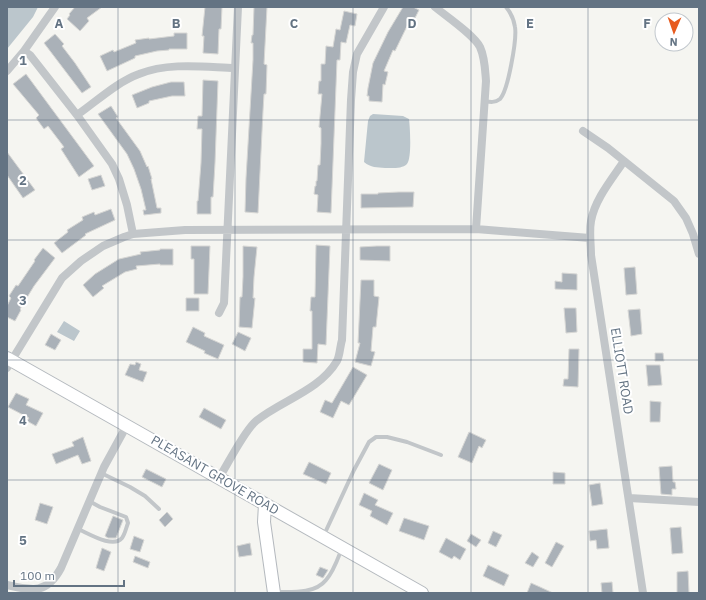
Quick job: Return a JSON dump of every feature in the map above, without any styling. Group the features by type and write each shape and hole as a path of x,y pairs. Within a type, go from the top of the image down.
{"street":[{"path":"7,72 24,51 55,7"},
{"path":"219,313 224,303 238,7"},
{"path":"219,478 247,432 255,422 326,376 337,360 342,340 353,72 358,54 384,7"},
{"path":"435,7 480,45 485,60 486,81 476,228"},
{"path":"24,51 30,55 77,115 112,164 120,179 128,206 133,234"},
{"path":"77,115 124,81 159,68 175,66 235,68"},
{"path":"583,131 608,148 674,202 696,233 699,254"},
{"name":"ELLIOTT ROAD","path":"624,161 600,199 591,220 590,238 591,255 643,593"},
{"path":"9,362 62,278 81,261 103,246 133,234 185,230 476,228 590,238"},
{"name":"PLEASANT GROVE ROAD","path":"9,362 126,425 422,593"},
{"path":"7,585 31,590 38,589 52,582 55,578 61,568 101,473 126,425"},
{"path":"629,498 699,502"},
{"path":"265,504 264,522 274,593"}],"lane":[{"path":"484,102 494,102 504,93 511,65 515,27 510,12 506,7"},
{"path":"322,537 369,442 376,437 387,437 407,442 441,455"},
{"path":"101,473 145,496 159,509"},
{"path":"77,528 110,542 118,541 123,536 128,523 126,517 100,507 89,500"},
{"path":"274,593 296,592 313,589 326,580 343,548"}],"shaded area":[{"path":"7,7 38,7 33,17 7,49"},
{"path":"373,114 403,116 409,119 410,156 409,161 405,166 385,168 372,166 364,162 368,121 370,116"},
{"path":"64,321 80,331 74,341 57,332"}],"building":[{"path":"75,7 102,7 87,18 89,21 80,31 67,19"},
{"path":"205,7 222,7 218,54 203,53 204,36 202,36"},
{"path":"254,7 267,7 264,64 267,65 266,94 264,94 258,213 245,212 253,60 253,43 251,43 253,35"},
{"path":"403,7 413,7 419,10 413,22 410,20 395,51 393,50 384,71 388,72 385,85 383,84 382,102 369,101 369,96 367,96 373,63 388,32"},
{"path":"344,11 357,14 355,26 350,25 346,43 341,42 340,60 337,60 331,213 317,212 318,195 314,194 318,165 320,165 321,128 319,127 322,94 318,94 319,81 321,81 321,64 325,64 326,46 333,47 336,29 340,30"},
{"path":"174,33 187,33 187,49 169,49 135,56 135,58 107,71 100,56 113,50 114,52 136,43 135,40 174,36"},
{"path":"55,34 64,44 62,46 91,87 82,93 44,43"},
{"path":"26,74 94,166 79,177 61,149 64,147 48,126 44,129 36,118 39,115 13,84"},
{"path":"203,80 218,81 215,163 213,197 211,197 211,214 197,214 202,129 197,129 198,116 202,116"},
{"path":"171,82 184,82 185,96 172,96 149,101 149,103 137,108 132,95 152,87"},
{"path":"111,106 118,117 116,118 140,151 147,167 148,166 157,208 161,208 161,213 144,215 143,210 146,210 134,169 127,154 98,114"},
{"path":"7,152 35,190 23,198 7,175"},
{"path":"101,175 105,186 92,190 88,179"},
{"path":"414,192 413,207 361,208 361,194"},
{"path":"111,209 115,220 85,234 86,235 62,253 54,243 68,232 67,230 83,220 82,217 94,212 95,215"},
{"path":"316,245 330,246 326,345 318,344 317,363 303,362 303,349 312,349 312,311 310,311 311,297 315,297"},
{"path":"191,246 210,246 208,294 194,294 194,259 191,259"},
{"path":"243,246 257,247 252,328 239,327 240,297 242,297 243,277"},
{"path":"390,246 390,261 360,260 360,247"},
{"path":"43,248 55,258 34,286 20,309 21,310 15,321 7,317 7,306 11,298 9,296 16,285 18,286"},
{"path":"173,249 173,265 160,264 136,266 137,269 125,272 102,286 104,288 93,297 83,285 95,274 119,259 141,254 140,252"},
{"path":"635,267 637,294 626,295 624,268"},
{"path":"562,273 577,274 577,290 555,289 555,281 562,282"},
{"path":"361,280 374,280 374,296 379,297 376,327 373,327 371,351 375,352 371,366 355,362 360,343 358,343"},
{"path":"186,298 199,298 199,311 186,311"},
{"path":"564,308 576,308 577,332 566,333"},
{"path":"640,309 642,334 631,336 628,310"},
{"path":"193,327 205,333 204,336 224,345 218,359 204,353 205,351 186,342"},
{"path":"238,332 251,338 245,351 232,344"},
{"path":"51,334 61,340 55,350 45,345"},
{"path":"569,349 579,349 578,387 563,386 564,379 568,379"},
{"path":"655,353 663,353 664,361 655,361"},
{"path":"136,362 141,364 139,370 147,372 143,382 125,375 130,364 135,365"},
{"path":"646,365 660,365 662,385 648,386"},
{"path":"353,367 367,375 349,405 341,401 333,418 320,412 325,400 332,403"},
{"path":"16,393 29,399 26,405 43,413 36,426 27,421 29,418 8,407"},
{"path":"650,401 661,402 660,422 650,422"},
{"path":"204,408 226,420 221,429 199,417"},
{"path":"469,432 486,440 482,448 479,446 472,463 458,457"},
{"path":"83,437 91,461 82,464 78,455 56,464 52,454 74,446 72,442"},
{"path":"309,462 331,473 326,484 303,474"},
{"path":"379,464 392,470 383,490 369,483"},
{"path":"672,466 673,482 675,482 676,489 672,489 672,495 661,494 659,467"},
{"path":"146,469 166,479 162,487 142,477"},
{"path":"553,472 565,473 565,484 553,484"},
{"path":"600,483 603,504 592,506 589,485"},
{"path":"364,493 378,500 375,505 393,513 387,525 370,516 372,511 359,505"},
{"path":"40,503 53,507 47,524 35,520"},
{"path":"167,512 173,519 165,527 159,520"},
{"path":"113,516 123,520 116,538 108,538 105,536"},
{"path":"404,518 429,526 424,540 399,531"},
{"path":"681,527 683,553 672,554 670,528"},
{"path":"607,529 609,548 597,549 596,540 590,541 589,531"},
{"path":"493,531 502,535 496,547 488,543"},
{"path":"471,534 481,540 476,547 467,541"},
{"path":"134,536 144,540 140,552 130,549"},
{"path":"446,538 466,549 460,560 454,556 452,559 439,552"},
{"path":"556,542 564,546 552,567 545,563"},
{"path":"250,543 252,555 239,557 237,546"},
{"path":"102,548 111,552 104,571 96,568"},
{"path":"532,552 539,557 533,567 525,563"},
{"path":"135,556 150,562 148,568 133,562"},
{"path":"488,565 509,575 504,586 483,576"},
{"path":"320,567 328,570 323,578 316,575"},
{"path":"688,571 689,593 677,593 677,572"},
{"path":"612,582 613,593 602,593 601,583"},
{"path":"531,583 540,587 553,593 527,593"}]}
